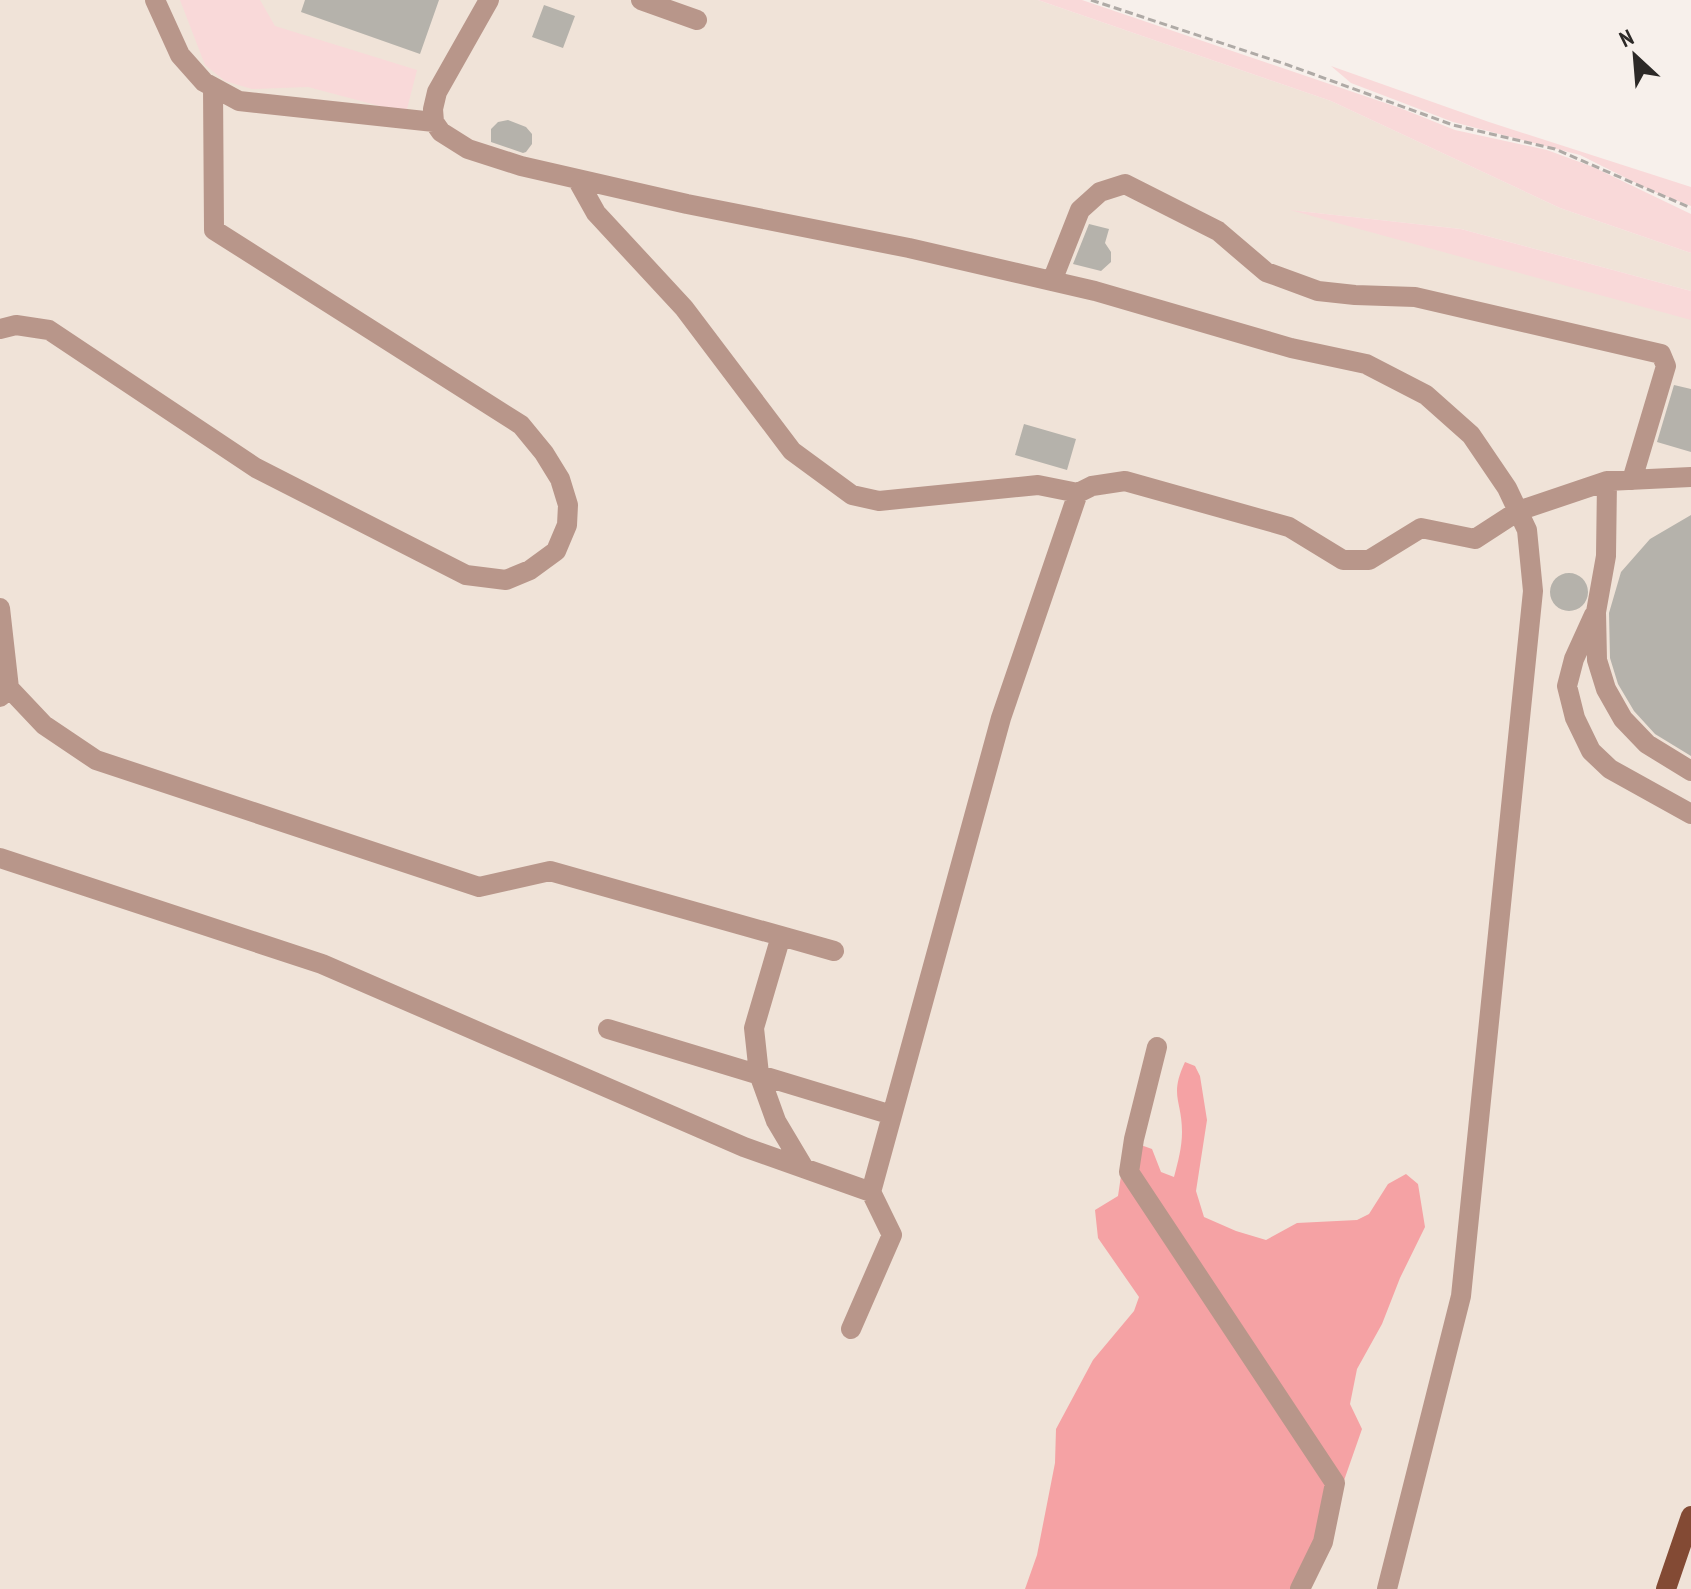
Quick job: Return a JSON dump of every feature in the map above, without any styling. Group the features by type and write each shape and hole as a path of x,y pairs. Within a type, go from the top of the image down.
{"main road":[{"path":"1666,1589 1691,1516"}],"lane":[{"path":"155,0 180,55 204,82 239,101 434,122 453,141 468,149 521,166 1052,281 1291,348 1366,364 1426,395 1471,435 1507,488 1527,530 1533,591 1461,1296 1387,1589"},
{"path":"434,122 437,92 489,0"},
{"path":"641,0 697,20"},
{"path":"0,329 16,325 49,330 256,468 466,575 506,580 530,570 556,551 567,525 568,505 560,479 521,425 214,230 213,87"},
{"path":"577,179 596,213 684,308 792,451 852,495 879,501 1038,485 1078,493 1092,486 1125,481 1289,527 1343,560 1369,560 1421,528 1475,539 1518,511 1607,481 1691,477"},
{"path":"1052,281 1080,210 1100,192 1125,184 1218,231 1266,272 1318,291 1415,297 1661,354 1666,366 1632,480"},
{"path":"1607,481 1606,556 1596,612 1597,660 1606,689 1623,719 1647,744 1691,771"},
{"path":"851,1329 892,1235 871,1192 1001,718 1078,493"},
{"path":"0,608 4,693 96,760 479,887 550,871 834,951"},
{"path":"1596,612 1574,659 1567,686 1575,718 1591,751 1610,769 1691,814"},
{"path":"0,858 322,964 744,1147 871,1192"},
{"path":"781,936 754,1028 759,1074 776,1121 804,1168"},
{"path":"608,1029 892,1115"},
{"path":"1157,1047 1129,1172 1157,1219 1335,1483 1323,1542 1300,1589"}],"path":[{"path":"1091,0 1453,125 1555,149 1691,208"}],"shaded area":[{"path":"0,0 1038,0 1331,101 1560,208 1691,253 1691,291 1461,229 1298,211 1691,316 1691,1589 0,1589"},
{"path":"180,0 260,0 275,26 417,70 406,113 308,87 252,89 225,81 205,65"},
{"path":"1038,0 1082,0 1400,108 1455,130 1547,150 1593,167 1691,214 1691,253 1560,208 1331,101"},
{"path":"1331,66 1489,122 1691,187 1691,206 1652,191 1580,155 1453,122 1351,83"},
{"path":"1290,210 1461,229 1691,291 1691,320"},
{"path":"1185,1062 1195,1066 1200,1076 1207,1120 1196,1191 1204,1217 1266,1240 1297,1223 1357,1220 1369,1214 1388,1184 1406,1174 1418,1184 1425,1227 1382,1324 1357,1369 1350,1404 1362,1429 1306,1589 1025,1589 1037,1555 1055,1463 1056,1429 1093,1360 1134,1311 1139,1297 1098,1238 1095,1210 1118,1196 1125,1149 1138,1144 1152,1149 1161,1172 1174,1177 1182,1138 1177,1091"}],"building":[{"path":"305,0 439,0 420,54 301,12"},
{"path":"544,5 575,16 563,48 532,37"},
{"path":"508,120 526,127 532,134 532,144 526,152 491,142 491,129 498,122"},
{"path":"1089,224 1109,229 1105,243 1111,252 1111,262 1101,271 1073,264"},
{"path":"1674,385 1691,389 1691,452 1657,442"},
{"path":"1024,424 1076,439 1067,470 1015,455"},
{"path":"1691,515 1691,756 1655,734 1634,711 1618,684 1610,658 1609,613 1621,572 1650,539"},
{"path":"1569,573 1582,579 1588,592 1582,605 1569,611 1556,605 1550,592 1556,579"}]}
